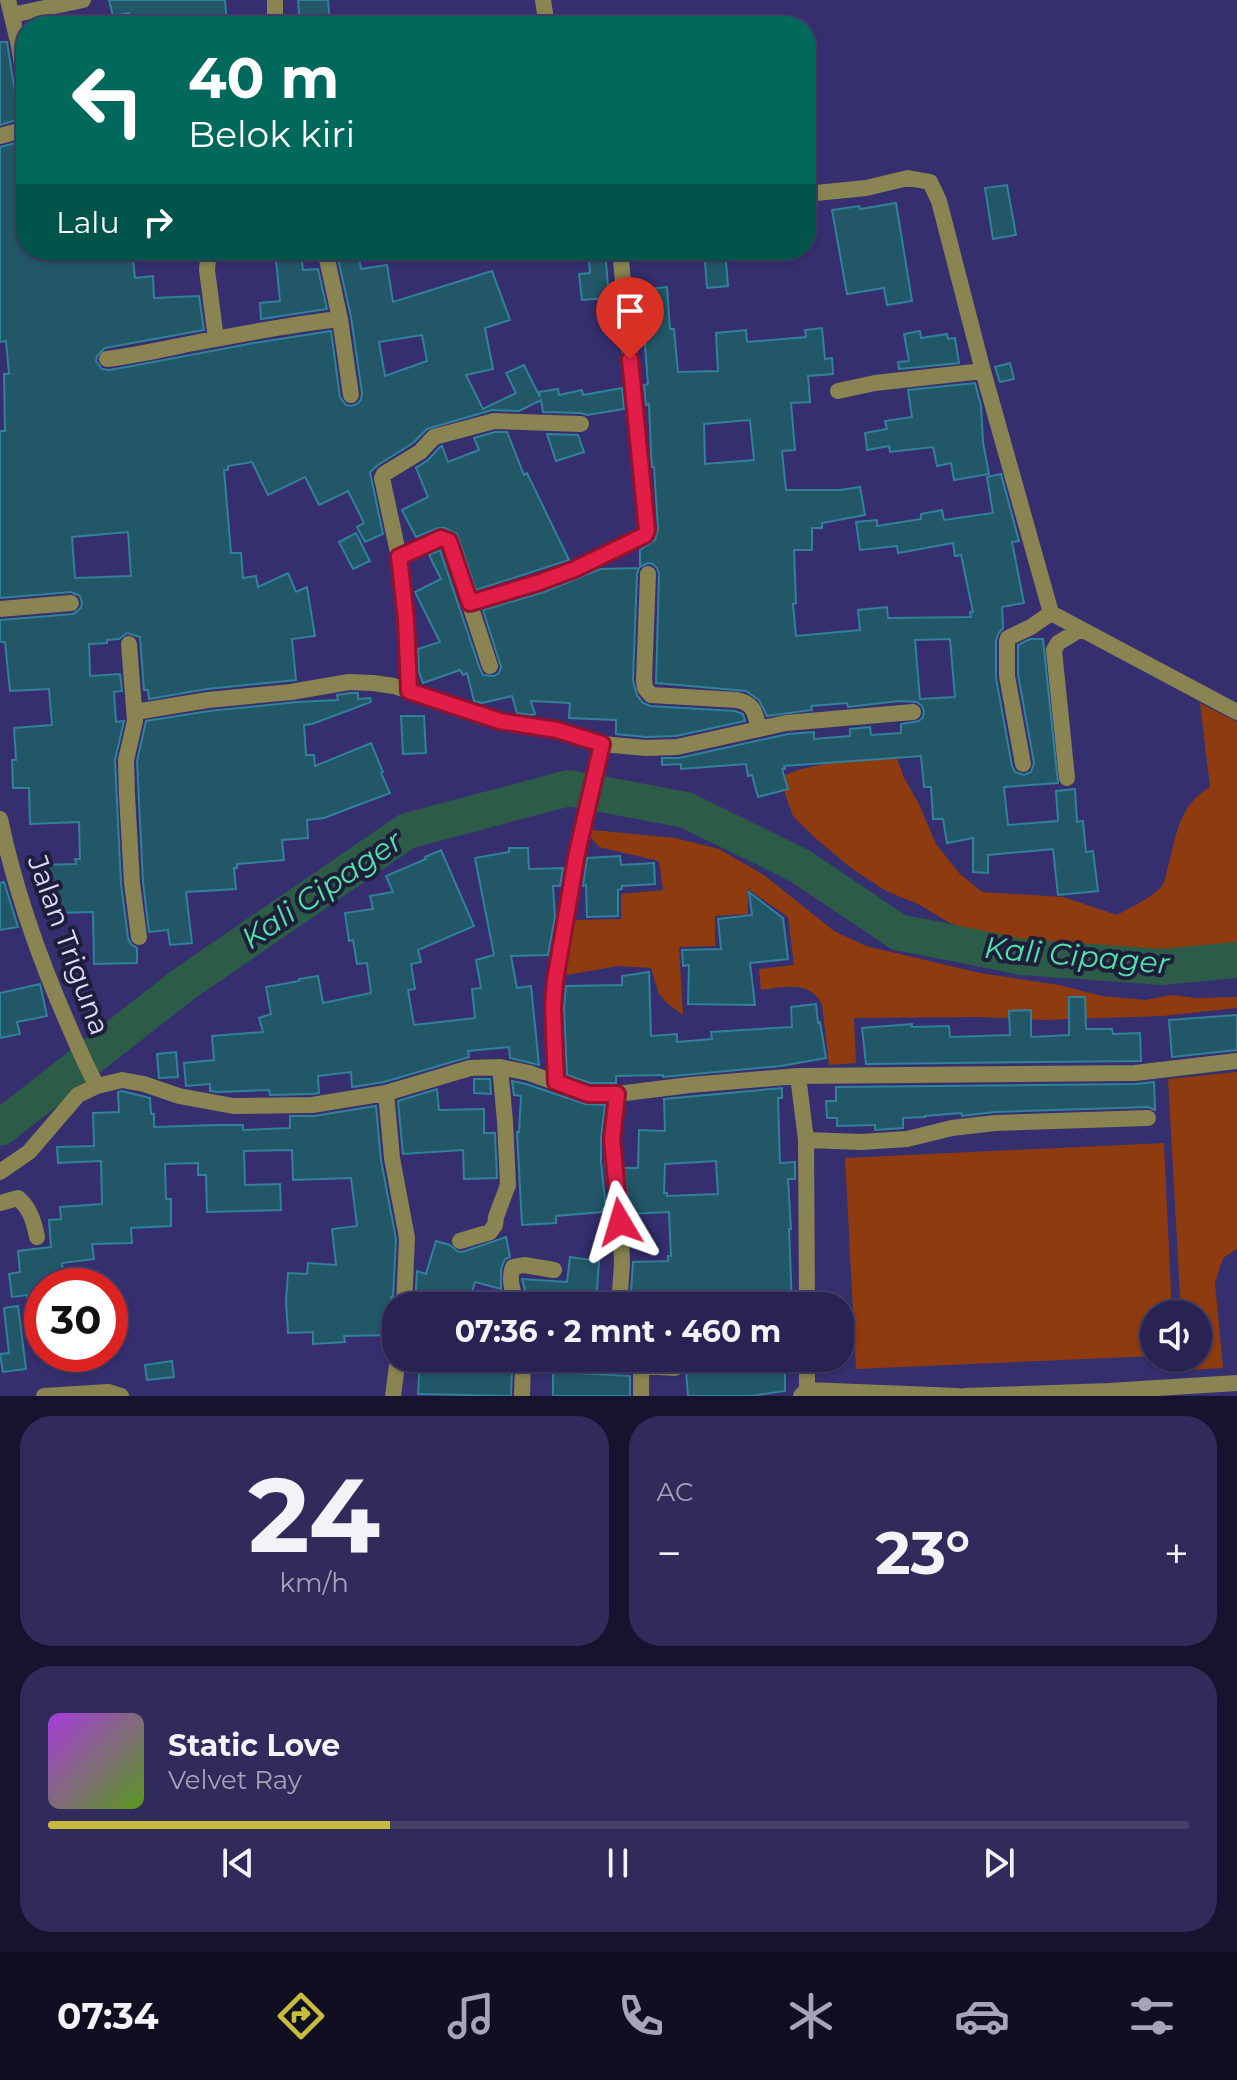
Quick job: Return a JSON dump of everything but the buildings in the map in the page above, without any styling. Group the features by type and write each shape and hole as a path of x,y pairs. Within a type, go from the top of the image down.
{"street":[{"path":"16,38 10,7 83,0"},
{"path":"816,193 866,188 908,178 930,182 939,201 1051,613 1237,712"},
{"path":"208,260 216,339"},
{"path":"327,260 351,395"},
{"path":"470,603 575,569 645,535 647,530 621,260"},
{"path":"107,359 145,355 291,324 340,319"},
{"path":"838,391 875,383 983,371"},
{"path":"409,691 399,557 382,478 384,474 412,458 434,437 484,423 581,424"},
{"path":"399,557 441,538 449,541 490,666"},
{"path":"648,574 644,680 648,692 651,695 747,702 753,709 759,728"},
{"path":"0,609 71,603"},
{"path":"1023,764 1007,676 1007,641 1051,613"},
{"path":"1067,778 1054,650 1058,643 1081,629"},
{"path":"129,644 135,712 134,732 126,760 132,883 139,937"},
{"path":"135,712 349,682 383,684 500,721 557,730 602,744 646,748 677,747 786,723 913,712"},
{"path":"556,1082 555,981 582,829 602,744"},
{"name":"Jalan Triguna","path":"0,819 26,919 94,1080"},
{"path":"0,1172 29,1152 94,1080 144,1084 179,1096 233,1106 312,1105 386,1093 470,1068 500,1067 529,1073 588,1094 617,1094 798,1076 1135,1073 1237,1061"},
{"path":"460,1241 490,1232 508,1185 500,1067"},
{"path":"798,1076 806,1140 807,1292"},
{"path":"386,1093 392,1158 407,1238 405,1292"},
{"path":"617,1094 612,1139 621,1238 620,1292"},
{"path":"806,1140 861,1142 907,1139 952,1128 995,1123 1148,1118"},
{"path":"0,1203 18,1198 25,1204 37,1237"},
{"path":"512,1292 513,1267 524,1265 554,1270"},
{"path":"393,1396 396,1372"},
{"path":"519,1372 522,1396"},
{"path":"641,1372 641,1396"},
{"path":"806,1372 804,1393 958,1396"},
{"path":"964,1396 1237,1383"},
{"path":"44,1396 94,1392 121,1396"}],"shaded area":[{"path":"1200,703 1237,722 1237,950 1228,953 1174,955 1111,952 975,933 886,891 851,868 793,816 779,777 841,760 897,758 936,844 960,874 982,892 1063,897 1117,915 1146,899 1162,885 1180,823 1191,804 1210,787"},
{"path":"593,830 675,838 719,849 764,875 834,931 866,946 980,973 1059,985 1102,996 1145,1000 1171,995 1237,997 1237,1008 1162,1016 1042,1020 854,1018 856,1063 829,1065 822,1005 817,997 804,988 796,987 761,990 759,969 794,965 788,917 748,889 748,914 715,916 715,946 679,947 683,1015 659,994 651,968 618,966 561,976 574,920 621,919 621,894 663,890 659,861 599,847 588,834"},
{"path":"1237,1072 1237,1249 1223,1258 1215,1283 1223,1368 1212,1369 1212,1300 1180,1300 1168,1079"},
{"path":"1164,1143 1171,1300 1140,1300 1140,1357 856,1369 845,1158"}],"waterway":[{"name":"Kali Cipager","path":"0,1128 184,984 407,831 569,788 686,810 800,866 898,932 1022,957 1162,967 1237,960"}],"route":[{"path":"620,1222 612,1162 617,1094 588,1094 556,1082 554,1054 555,981 577,853 602,744 557,730 500,721 409,691 399,557 446,538 470,603 575,569 645,535 647,530 630,359"}]}
